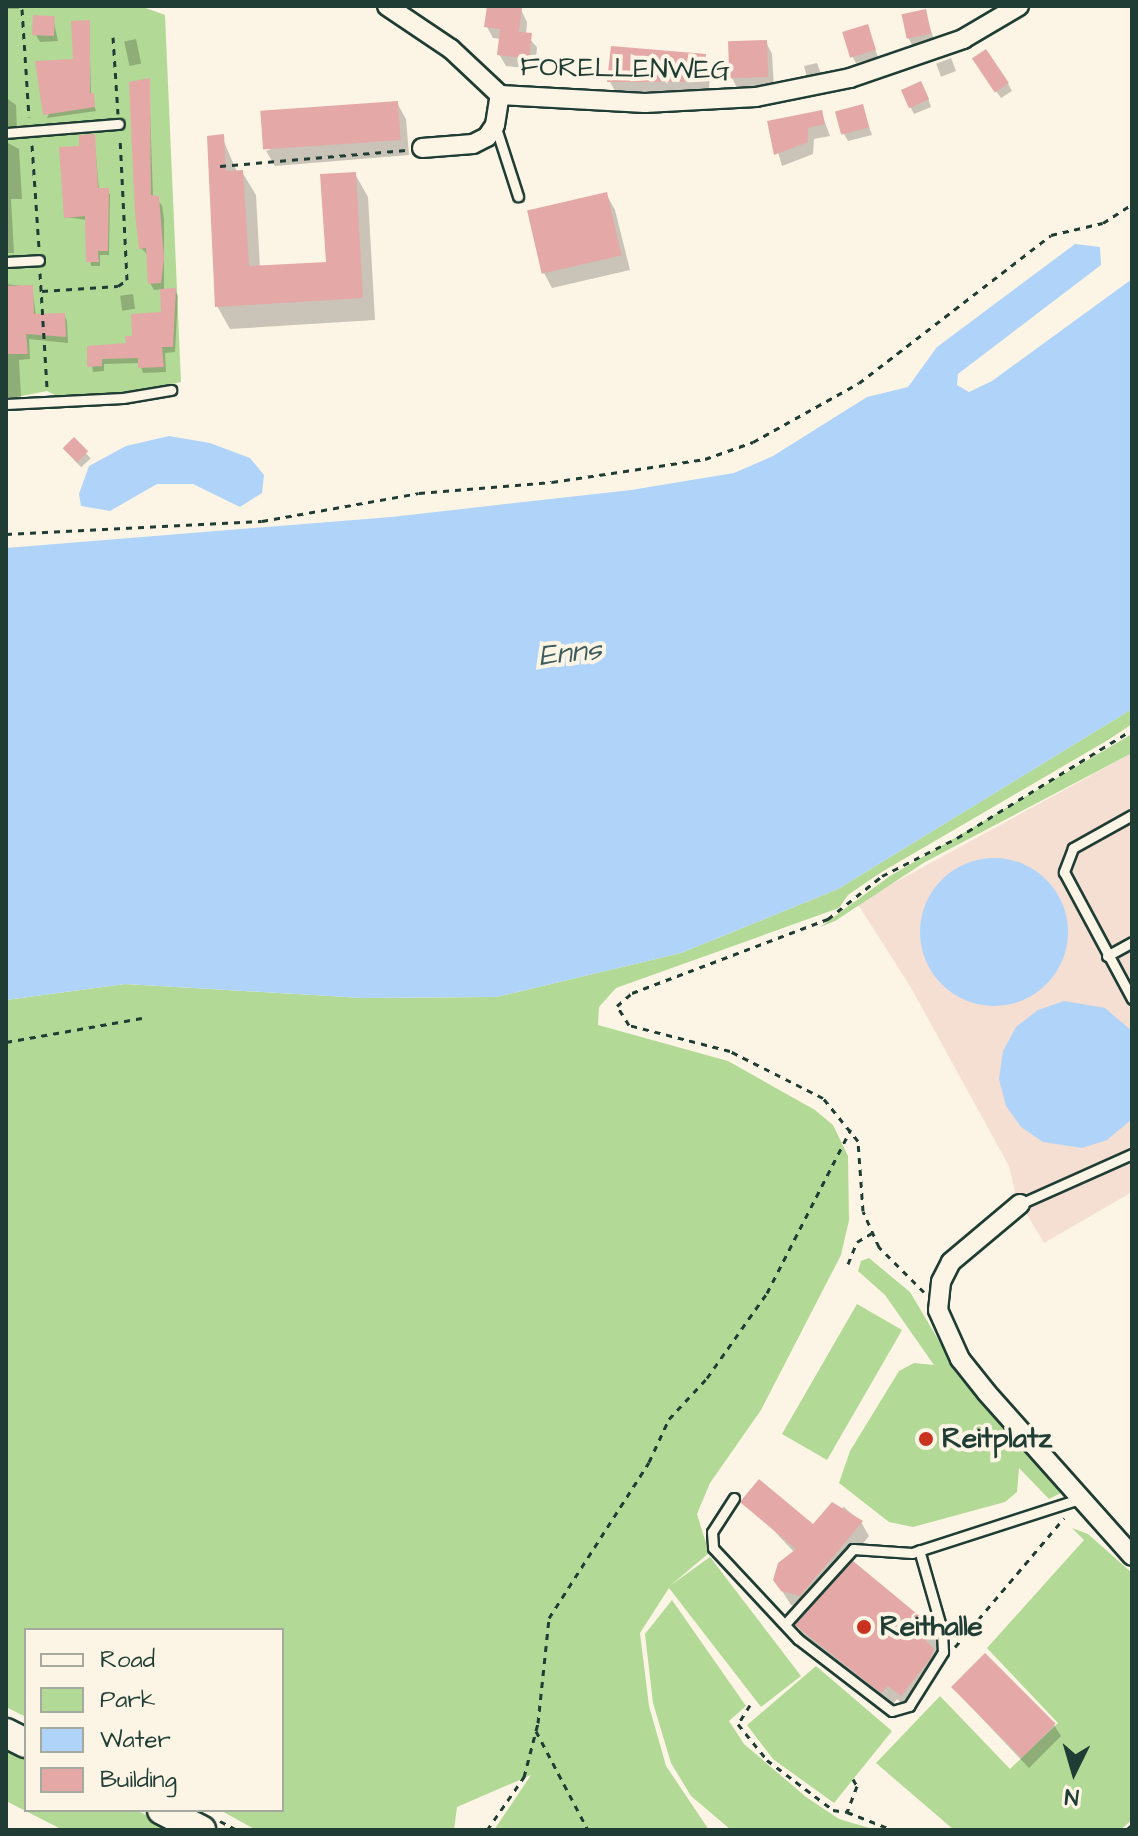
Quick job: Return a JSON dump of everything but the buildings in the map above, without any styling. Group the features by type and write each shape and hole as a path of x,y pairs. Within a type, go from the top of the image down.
{"main road":[{"path":"6,1733 24,1742"},
{"path":"166,1812 201,1830"}],"street":[{"path":"387,6 451,49 500,95 495,125 473,144 422,148"},
{"name":"FORELLENWEG","path":"500,95 645,103 756,97 850,78 963,39 1019,6"},
{"path":"1020,1204 963,1246 951,1262 938,1295 943,1327 960,1359 1073,1502 1132,1556"}],"lane":[{"path":"6,133 119,124"},
{"path":"495,125 518,196"},
{"path":"6,262 39,260"},
{"path":"6,404 123,398 171,390"},
{"path":"1132,815 1073,848 1066,859 1068,884 1132,999"},
{"path":"1107,956 1132,942"},
{"path":"1020,1204 1132,1154"},
{"path":"734,1498 712,1532 713,1548 827,1664 892,1711 909,1706 933,1674 943,1647 919,1550"},
{"path":"786,1623 853,1549 919,1550 1073,1502"}],"path":[{"path":"22,9 47,400"},
{"path":"42,291 118,286 127,280 113,37"},
{"path":"220,166 422,148"},
{"path":"6,534 262,521 419,493 552,482 690,461 753,442 859,383 1051,235 1103,223 1132,204"},
{"path":"938,1295 927,1294 896,1268 872,1233 860,1194 861,1153 851,1129 823,1098 786,1076 730,1051 629,1025 616,1011 632,993 828,919 882,876 957,838 1132,730"},
{"path":"6,1042 142,1018"},
{"path":"487,1830 524,1777 536,1731 549,1618 649,1462 669,1419 707,1378 767,1293 851,1129"},
{"path":"848,1264 857,1242 872,1233"},
{"path":"943,1647 956,1647 970,1634 1056,1530 1073,1502"},
{"path":"750,1705 738,1724 767,1760 833,1810 847,1812 893,1830"},
{"path":"536,1731 588,1830"},
{"path":"847,1812 857,1786 853,1779"},
{"path":"1126,1830 1132,1825"}],"shaded area":[{"path":"1132,753 1132,1192 1044,1243 1016,1196 1009,1166 910,986 857,903"}],"green space":[{"path":"6,6 140,6 165,15 181,382 150,389 61,398 47,391 6,399"},
{"path":"1132,709 1132,724 880,873 848,895 839,908 616,988 599,1007 598,1025 728,1061 815,1110 833,1125 848,1156 849,1220 841,1255 761,1410 710,1483 697,1514 709,1553 671,1585 710,1557 801,1676 761,1707 669,1588 640,1633 649,1706 666,1766 709,1830 494,1830 531,1775 457,1807 454,1830 256,1830 224,1812 284,1812 284,1628 24,1628 24,1716 6,1707 6,1000 125,984 362,998 496,997 681,953 838,889"},
{"path":"1132,734 1132,753 925,862 835,921 820,927 890,876"},
{"name":"Reitplatz","path":"869,1258 910,1292 961,1378 1061,1493 1049,1499 1019,1468 1017,1492 1005,1502 913,1527 889,1522 839,1483 850,1451 899,1371 914,1363 934,1365 885,1295 858,1271 861,1261"},
{"name":"Reitplatz","path":"857,1304 902,1330 827,1460 782,1434"},
{"path":"1072,1528 1088,1534 1132,1573 1132,1820 1120,1830 954,1830 876,1763 940,1696 1010,1769 1058,1723 987,1648 1084,1540"},
{"path":"672,1600 746,1706 729,1721 744,1744 806,1797 839,1819 876,1830 731,1830 691,1796 671,1763 653,1703 645,1634"},
{"path":"816,1666 892,1731 834,1803 773,1759 747,1725"},
{"path":"6,1746 24,1755 24,1810 6,1801"},
{"path":"28,1812 140,1812 176,1830 63,1830"}],"water":[{"name":"Enns","path":"1075,244 1100,247 1101,265 958,374 957,385 969,392 992,381 1132,279 1132,709 838,889 681,953 496,997 362,998 125,984 6,1000 6,548 391,517 631,490 734,473 773,456 867,397 908,387 937,347"},
{"path":"169,436 210,443 250,458 264,475 262,493 240,507 193,484 157,484 110,511 81,506 79,494 89,466 126,446"},
{"path":"994,858 1022,864 1046,880 1062,904 1068,932 1062,960 1046,984 1022,1000 994,1006 966,1000 942,984 926,960 920,932 926,904 942,880 966,864"},
{"path":"1064,1001 1105,1008 1132,1031 1132,1119 1107,1140 1082,1148 1043,1142 1021,1127 1006,1106 999,1079 1003,1051 1016,1027 1038,1010"}],"place":[{"name":"Reitplatz","path":"926,1439"},
{"name":"Reithalle","path":"864,1627"}]}
